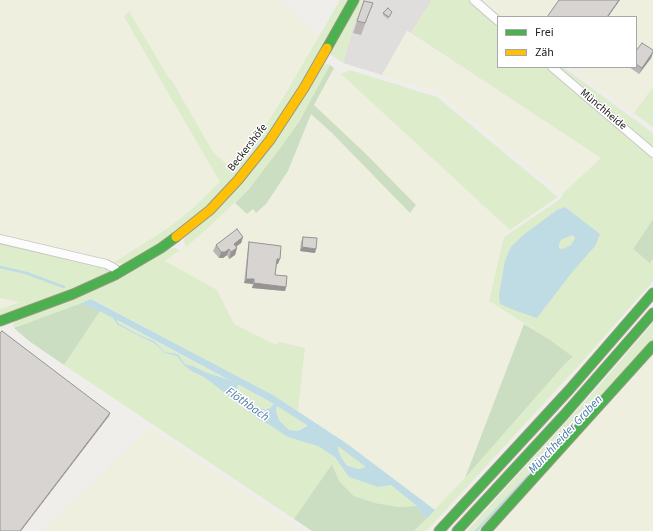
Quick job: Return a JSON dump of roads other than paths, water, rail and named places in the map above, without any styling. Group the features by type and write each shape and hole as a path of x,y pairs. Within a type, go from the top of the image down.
{"main road":[{"name":"Beckershöfe","path":"0,321 73,294 119,273 162,248 187,229 213,206 262,152 281,124 354,0"},
{"path":"439,531 569,390 653,293"},
{"path":"457,531 564,415 653,313"},
{"path":"486,531 653,346"}],"street":[{"path":"474,0 497,20"},
{"name":"Münchheide","path":"553,68 653,152"},
{"path":"0,239 106,264 114,268 119,273"}],"water":[{"path":"565,207 600,234 595,246 573,271 537,318 500,304 499,295 505,261 511,247 522,236 557,210","holes":["572,235 575,238 571,245 563,249 559,248 561,240"]},
{"path":"91,299 273,395 346,443 435,510 426,519 417,506 391,485 378,487 349,477 335,457 318,446 288,437 261,421 204,377 191,371 177,356 165,353 154,343 117,324 113,318 91,307 79,304","holes":["117,320 229,380 187,365 178,354 165,352 154,341 137,334 118,323","239,385 274,404 265,410 240,398 236,391","277,406 307,426 298,431 289,430 279,420 276,411","338,446 366,467 359,469 347,465 342,459"]}],"waterway":[{"name":"Flöthbach","path":"0,267 26,273 64,287"},
{"name":"Münchheider Graben","path":"476,531 528,476"}]}
